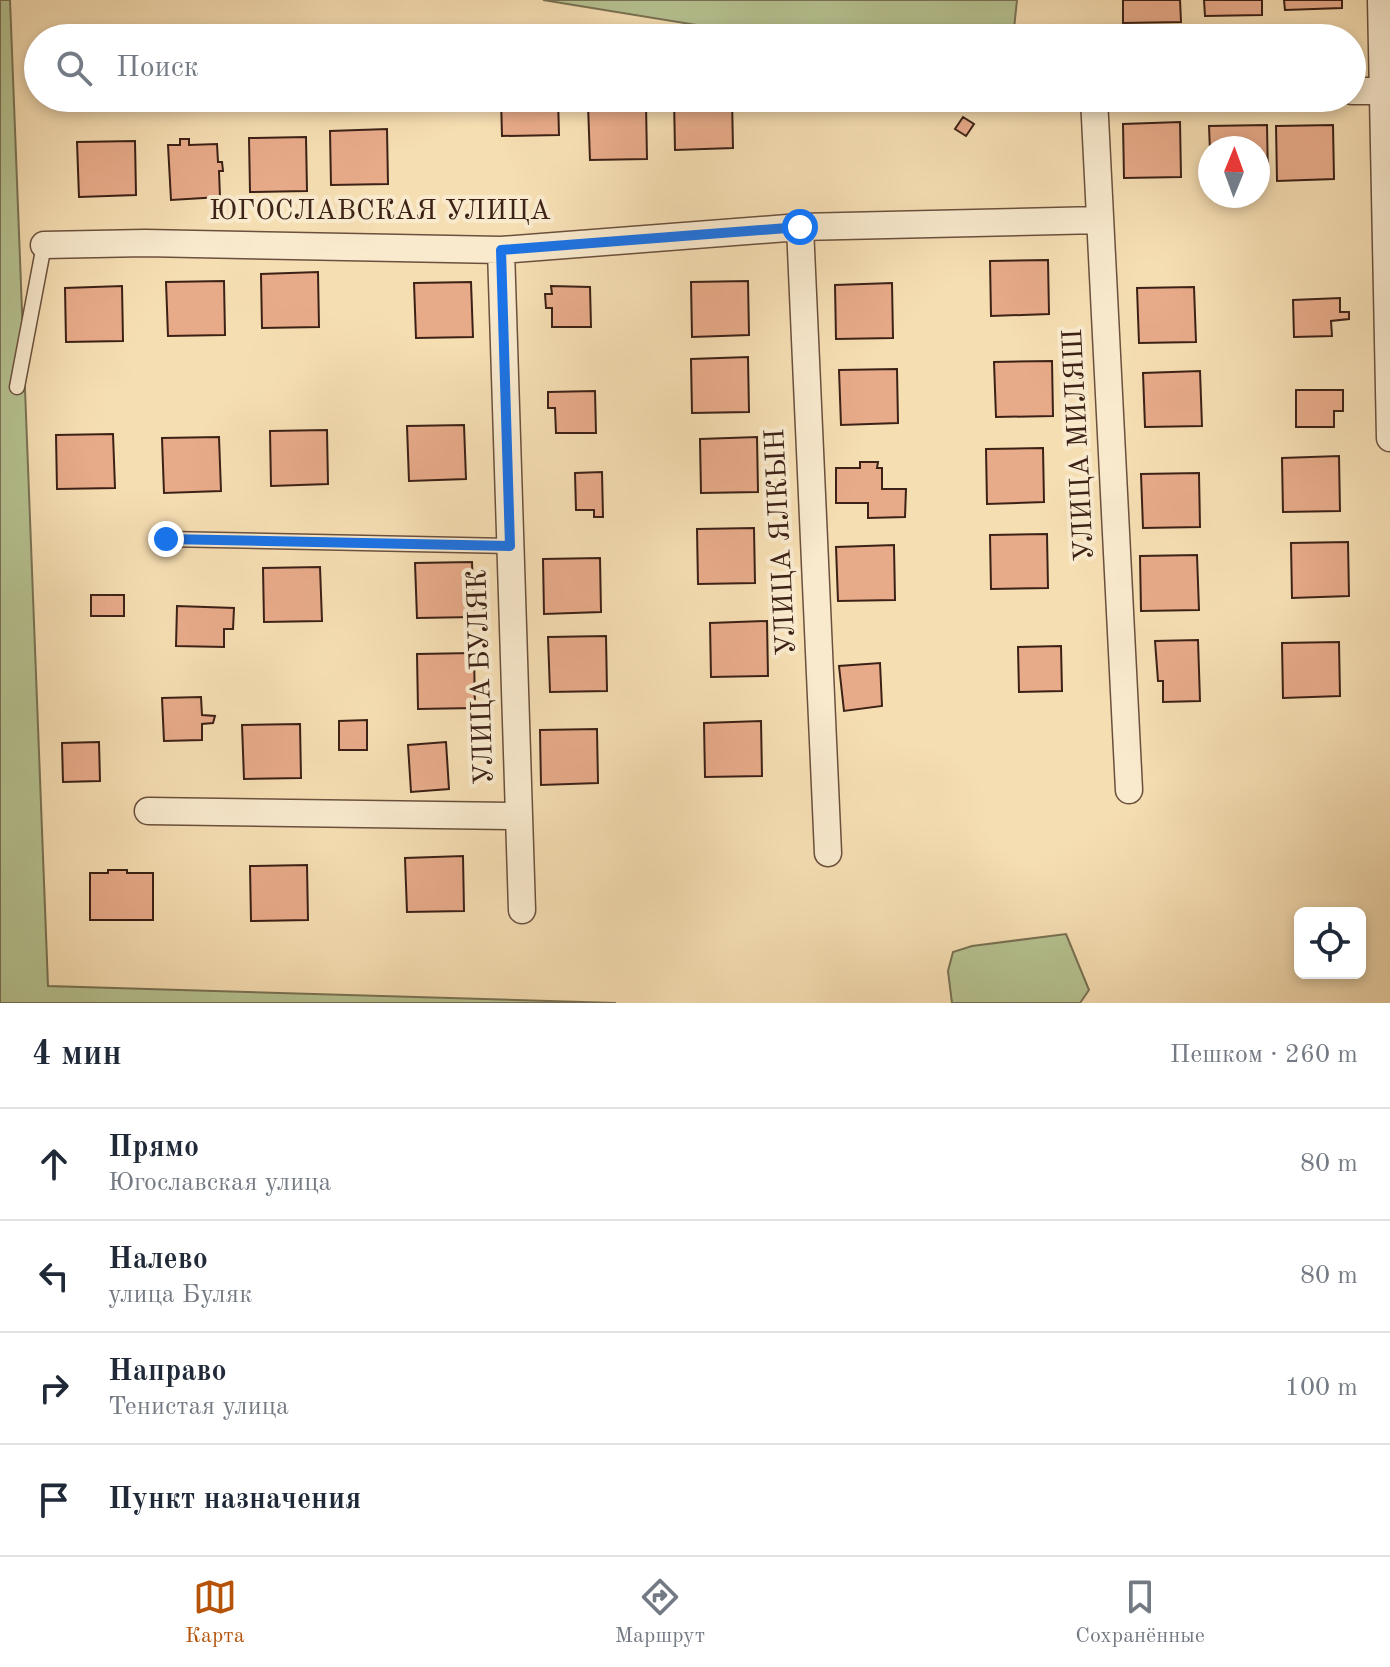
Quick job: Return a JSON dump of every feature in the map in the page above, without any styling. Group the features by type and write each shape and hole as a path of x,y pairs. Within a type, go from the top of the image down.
{"street":[{"path":"1381,0 1386,91 1390,438"},
{"name":"УЛИЦА МИЛЯШ","path":"1095,112 1129,790"},
{"name":"ЮГОСЛАВСКАЯ УЛИЦА","path":"44,245 145,243 501,250 800,227 1100,220"},
{"name":"УЛИЦА ЯЛКЫН","path":"800,227 828,853"},
{"name":"УЛИЦА БУЛЯК","path":"501,250 522,910"},
{"path":"148,811 519,816"}],"lane":[{"path":"17,387 44,245"},
{"path":"166,539 510,546"}],"green space":[{"path":"0,0 10,0 48,986 616,1003 0,1003"},
{"path":"543,0 1017,0 1014,24 690,24"},
{"path":"1066,934 1089,990 1080,1003 952,1003 948,971 953,952 972,946"}],"building":[{"path":"1123,0 1180,0 1181,22 1123,23"},
{"path":"1204,0 1262,0 1262,15 1205,16"},
{"path":"1284,0 1342,0 1342,8 1285,10"},
{"path":"501,112 558,112 559,135 502,136"},
{"path":"588,112 646,112 647,159 590,160"},
{"path":"674,112 732,112 733,148 675,150"},
{"path":"963,117 974,124 966,136 955,129"},
{"path":"1180,122 1181,177 1124,178 1123,124"},
{"path":"1267,125 1267,136 1209,136 1209,126"},
{"path":"1333,125 1334,179 1277,181 1276,126"},
{"path":"387,129 388,184 331,185 330,131"},
{"path":"306,137 307,191 250,192 249,138"},
{"path":"180,139 189,139 189,145 217,144 218,162 222,162 223,171 219,171 220,197 171,200 168,145 180,145"},
{"path":"135,141 136,195 79,197 77,142"},
{"path":"1048,260 1049,314 991,316 990,261"},
{"path":"318,272 319,327 262,328 261,274"},
{"path":"224,281 225,335 168,336 166,282"},
{"path":"748,281 749,335 692,337 691,282"},
{"path":"471,282 473,337 416,338 414,283"},
{"path":"892,283 893,338 836,339 835,285"},
{"path":"122,286 123,341 66,342 65,288"},
{"path":"551,286 590,287 591,327 552,327 552,308 546,308 545,294 552,294"},
{"path":"1194,287 1196,342 1139,343 1137,288"},
{"path":"1340,298 1340,312 1349,312 1349,319 1331,321 1332,336 1294,337 1293,300"},
{"path":"748,357 749,412 692,413 691,359"},
{"path":"1052,361 1053,416 996,417 994,362"},
{"path":"897,369 898,423 841,425 839,370"},
{"path":"1200,371 1202,426 1145,427 1143,373"},
{"path":"1296,390 1343,390 1343,411 1334,411 1334,427 1296,427"},
{"path":"595,391 596,433 556,433 555,408 548,408 548,392"},
{"path":"464,425 466,479 409,481 407,426"},
{"path":"327,430 328,484 271,486 270,431"},
{"path":"113,434 115,488 57,489 56,435"},
{"path":"219,437 221,491 164,493 162,438"},
{"path":"757,437 758,492 701,493 700,439"},
{"path":"1043,448 1044,502 987,504 986,449"},
{"path":"1339,456 1340,511 1283,512 1282,458"},
{"path":"860,462 878,462 877,468 882,468 882,489 906,489 905,517 868,518 868,503 836,503 836,468 860,468"},
{"path":"602,472 603,517 594,517 594,510 576,510 575,473"},
{"path":"1199,473 1200,527 1143,528 1141,474"},
{"path":"754,528 755,583 698,584 697,529"},
{"path":"1047,534 1048,588 991,589 990,535"},
{"path":"1348,542 1349,596 1292,598 1291,543"},
{"path":"894,545 895,600 838,601 836,547"},
{"path":"1197,555 1199,610 1141,611 1140,556"},
{"path":"600,558 601,612 544,614 543,559"},
{"path":"472,562 474,617 417,618 415,563"},
{"path":"320,567 322,621 264,622 263,568"},
{"path":"91,595 124,595 124,616 91,616"},
{"path":"177,606 234,608 233,629 224,629 224,647 176,646"},
{"path":"767,621 768,676 711,677 710,623"},
{"path":"606,636 607,691 550,692 548,637"},
{"path":"1198,640 1200,701 1163,702 1163,681 1158,681 1155,641"},
{"path":"1339,642 1340,696 1283,698 1282,643"},
{"path":"1061,646 1062,691 1019,692 1018,647"},
{"path":"474,653 475,708 418,709 417,654"},
{"path":"880,663 882,706 844,711 839,666"},
{"path":"201,697 202,715 215,716 213,723 202,724 202,740 164,741 162,698"},
{"path":"367,720 367,750 339,750 339,721"},
{"path":"761,721 762,776 705,777 704,723"},
{"path":"300,724 301,778 244,779 242,725"},
{"path":"597,729 598,783 541,785 540,730"},
{"path":"99,742 100,781 63,782 62,743"},
{"path":"446,742 449,789 411,792 408,745"},
{"path":"463,856 464,911 407,912 405,858"},
{"path":"307,865 308,920 251,921 250,866"},
{"path":"108,870 153,873 153,920 90,920 90,873 108,873"}],"route":[{"path":"166,539 510,546 501,250 800,227"}]}
